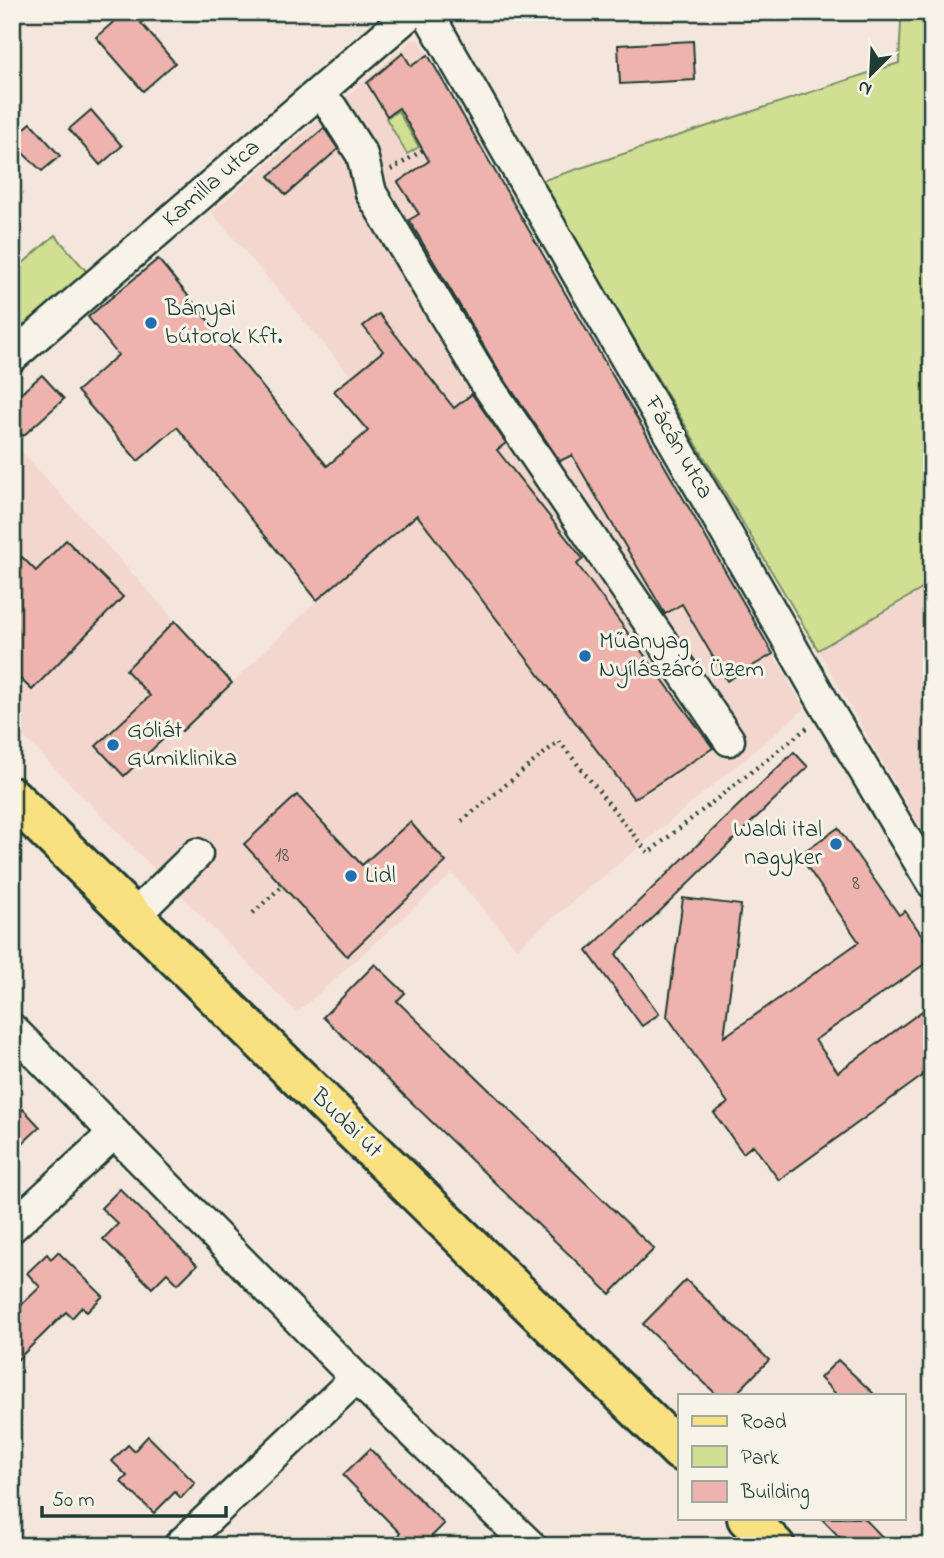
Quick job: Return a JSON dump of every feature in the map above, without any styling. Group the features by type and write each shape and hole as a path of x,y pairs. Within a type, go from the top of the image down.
{"main road":[{"name":"Budai út","path":"12,797 678,1449"},
{"path":"749,1520 775,1546"}],"street":[{"name":"Kamilla utca","path":"12,357 412,12"},
{"name":"Fácán utca","path":"427,12 828,710 932,883"},
{"path":"332,108 362,155 370,193 483,379 729,740"},
{"path":"134,916 197,855"},
{"path":"12,1029 356,1378 531,1546"},
{"path":"12,1227 113,1134"},
{"path":"179,1546 356,1378"}],"path":[{"path":"369,184 423,150"},
{"path":"463,821 559,741 648,853 828,710"},
{"path":"253,913 281,887"}],"shaded area":[{"path":"412,40 420,40 805,709 517,948 452,874 297,1013 12,725 12,441 232,683 317,600 417,515 385,416 211,212"},
{"path":"932,583 932,849 818,650"}],"green space":[{"path":"896,12 932,12 932,583 818,650 541,181 899,63 901,22"},
{"path":"398,111 419,147 407,154 386,118"},
{"path":"55,235 87,272 12,337 12,273"}],"building":[{"path":"125,12 154,12 141,23 175,63 143,91 96,37"},
{"path":"693,41 695,80 620,84 618,45"},
{"path":"403,53 411,66 428,55 773,654 727,681 682,604 665,614 572,455 560,461 498,370 409,220 419,214 398,182 429,161 399,108 387,116 367,83"},
{"path":"91,110 122,146 100,165 69,129"},
{"path":"31,123 60,156 42,171 12,143 12,139"},
{"path":"324,128 338,149 286,195 269,176"},
{"path":"158,259 327,466 368,431 334,391 383,351 363,326 379,314 454,408 472,394 506,443 497,450 583,559 577,564 713,748 634,799 417,515 317,600 177,427 138,461 77,391 118,355 88,317"},
{"path":"42,375 64,399 23,436 12,424 12,401"},
{"path":"66,540 123,597 32,690 12,671 12,567 22,557 36,571"},
{"path":"175,621 232,683 182,731 177,726 124,776 96,746 150,696 126,670"},
{"path":"794,752 808,767 616,954 659,1014 642,1026 587,951"},
{"name":"Lidl","path":"297,795 362,865 410,822 446,862 347,956 244,844"},
{"path":"838,828 899,915 905,911 932,950 932,959 815,1040 838,1072 932,1004 932,1069 779,1180 753,1145 743,1153 714,1113 728,1103 667,1016 683,898 741,905 724,1037 859,942 799,855"},
{"path":"375,964 405,993 397,1001 654,1249 610,1294 323,1017"},
{"path":"23,1109 40,1127 12,1153 12,1120"},
{"path":"120,1189 197,1265 178,1284 167,1273 152,1288 103,1239 118,1224 101,1208"},
{"path":"58,1252 103,1296 87,1312 82,1307 72,1318 66,1312 12,1365 12,1314 40,1287 27,1273 47,1254 51,1259"},
{"path":"686,1280 769,1360 736,1394 716,1394 643,1324"},
{"path":"838,1360 874,1394 836,1394 820,1378"},
{"path":"148,1436 195,1483 181,1498 175,1492 154,1513 121,1482 127,1476 112,1461 128,1445 134,1451"},
{"path":"370,1449 444,1524 422,1546 406,1546 397,1536 400,1533 343,1475"},
{"path":"823,1520 866,1520 891,1546 848,1546"}],"place":[{"name":"Bányai bútorok Kft.","path":"151,323"},
{"name":"Műanyag Nyílászáró Üzem","path":"585,656"},
{"name":"Góliát Gumiklinika","path":"113,745"},
{"name":"Waldi ital nagyker","path":"836,844"},
{"name":"Lidl","path":"351,876"}]}
